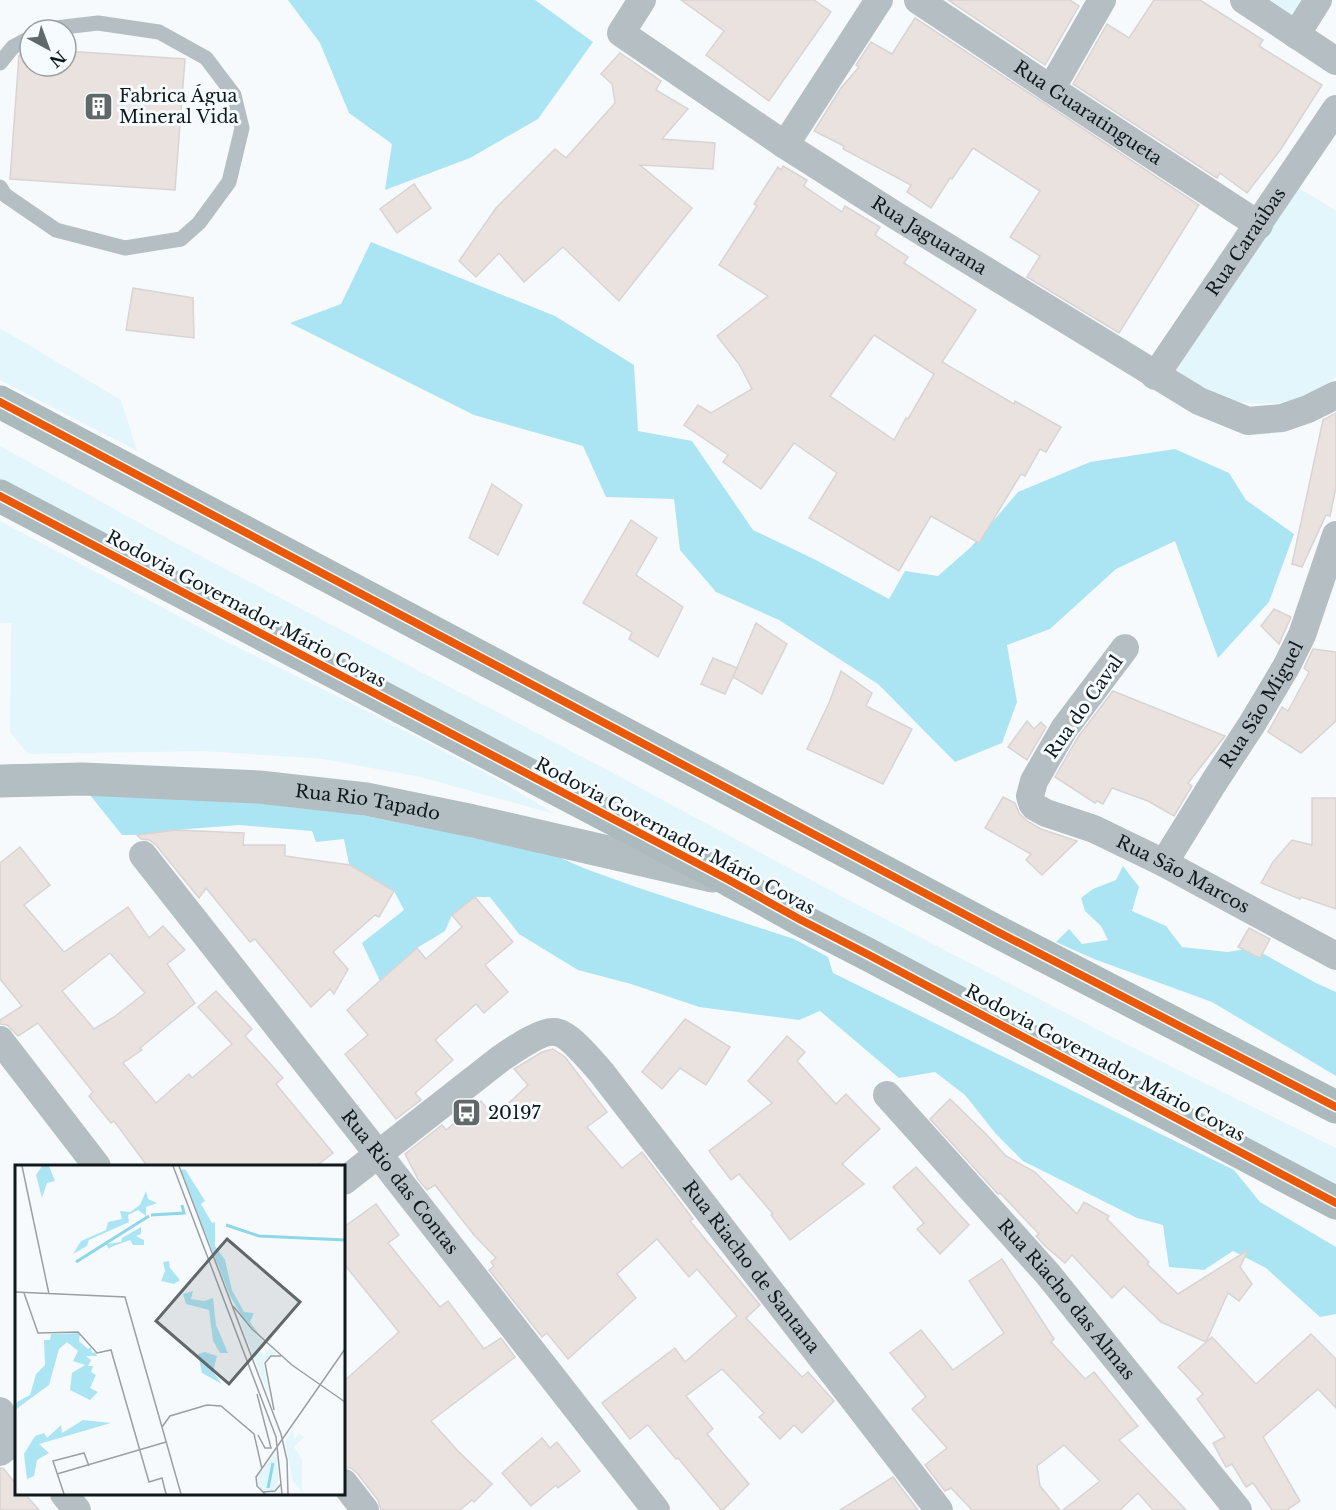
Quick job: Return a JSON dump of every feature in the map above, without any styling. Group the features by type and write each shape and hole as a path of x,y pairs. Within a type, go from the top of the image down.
{"highway":[{"path":"0,402 996,931 1336,1107"},
{"name":"Rodovia Governador Mário Covas","path":"0,496 1336,1203"}],"main road":[{"name":"Rua Rio Tapado","path":"0,781 83,779 259,787 366,799 729,880"}],"street":[{"name":"Rua Jaguarana","path":"642,0 621,33 785,145 1155,376 1199,401 1248,421 1282,418 1308,409 1336,395"},
{"path":"785,145 879,0"},
{"name":"Rua Guaratingueta","path":"918,0 1259,225"},
{"path":"1051,89 1102,0"},
{"path":"1244,0 1336,61"},
{"path":"1296,35 1318,0"},
{"name":"Rua Caraúbas","path":"1155,376 1336,109"},
{"name":"Rua São Miguel","path":"1164,863 1286,667 1302,635 1336,535"},
{"name":"Rua do Caval","path":"1030,800 1034,781 1064,729 1125,648"},
{"name":"Rua São Marcos","path":"1030,800 1035,807 1046,813 1094,829 1164,863 1336,956"},
{"name":"Rua Rio das Contas","path":"143,855 656,1510"},
{"name":"Rua Riacho de Santana","path":"378,1154 500,1059 533,1039 552,1031 558,1032 579,1048 602,1072 939,1510"},
{"path":"0,1040 96,1165"},
{"name":"Rua Riacho das Almas","path":"887,1095 1047,1273 1238,1510"},
{"path":"345,1180 378,1154"},
{"path":"0,1411 15,1431"},
{"path":"0,1452 15,1441"},
{"path":"345,1484 365,1510"},
{"path":"65,1495 76,1510"}],"lane":[{"path":"0,187 5,195 56,230 125,248 181,239 199,223 229,182 242,128 234,95 206,58 159,32 98,23 78,25"},
{"path":"0,63 18,44"}],"shaded area":[{"path":"288,0 535,0 593,42 538,119 470,158 385,190 392,144 349,113 320,43"},
{"path":"1240,0 1301,0 1290,17"},
{"path":"1293,184 1336,211 1336,377 1313,392 1279,403 1254,404 1230,400 1207,391 1175,370"},
{"path":"371,242 555,316 634,365 638,431 692,441 753,530 889,599 905,571 938,576 971,547 1018,492 1090,462 1175,449 1229,473 1246,500 1294,534 1269,602 1218,658 1175,541 1116,569 1050,629 1007,645 1017,702 1002,743 955,762 878,684 779,620 716,592 680,550 674,499 606,497 583,446 474,415 290,323 341,304"},
{"path":"0,328 121,400 137,451 0,380"},
{"path":"0,446 176,543 839,895 1120,1041 1336,1148 1336,1187 0,479"},
{"path":"0,521 229,643 499,780 555,814 416,776 322,759 205,751 27,753 10,732 11,623 0,623"},
{"path":"90,795 302,803 549,853 636,887 794,939 828,957 833,973 1234,1170 1260,1202 1336,1247 1336,1314 1320,1317 1266,1268 1233,1251 1204,1270 1169,1267 1163,1225 1137,1218 1023,1161 996,1134 965,1095 935,1072 899,1078 820,1011 799,1020 699,1007 631,984 578,970 519,934 490,897 475,897 452,915 445,931 417,948 380,981 362,943 404,910 394,891 349,864 344,839 316,842 312,831 239,825 122,835"},
{"path":"1123,866 1139,887 1132,911 1166,926 1182,947 1227,952 1253,948 1336,992 1336,1076 1212,1002 1094,959 1056,942 1069,929 1082,944 1108,940 1101,926 1085,911 1081,898 1093,889 1116,880"}],"building":[{"path":"681,0 814,0 831,12 769,101 706,55 724,31"},
{"path":"948,0 1070,0 1079,6 1045,65"},
{"path":"1154,0 1200,0 1263,40 1259,46 1322,85 1281,149 1247,193 1220,173 1217,178 1073,84 1107,24 1129,38"},
{"path":"915,18 1199,205 1119,333 1027,277 1040,256 1010,237 1040,191 973,148 931,208 907,192 911,185 814,131 841,88 859,67 856,65 871,42 892,54"},
{"name":"Fabrica Água Mineral Vida","path":"78,52 185,59 175,190 10,179 18,69 18,78 78,78"},
{"path":"620,53 661,81 656,90 688,109 662,139 715,143 713,169 640,165 692,208 619,301 563,247 524,282 499,253 476,277 459,261 496,208 555,149 566,158 615,103 612,84 601,74"},
{"path":"783,166 807,180 804,186 842,212 845,206 880,227 875,235 908,257 904,263 976,310 942,362 1014,404 1015,401 1061,427 1046,452 1040,449 1025,476 1021,474 979,543 931,516 899,571 809,518 837,473 794,443 761,489 723,462 728,455 684,425 698,405 711,413 752,389 739,364 717,336 768,296 719,265 757,206 754,204 778,167 781,170","holes":["874,335 934,374 894,440 830,396"]},
{"path":"414,184 431,208 397,233 380,209"},
{"path":"133,288 193,298 194,338 126,330"},
{"path":"1336,413 1336,487 1330,516 1326,515 1302,567 1292,564 1323,420"},
{"path":"492,484 522,505 498,555 469,538"},
{"path":"631,520 657,538 636,575 683,607 658,657 629,639 632,632 583,603"},
{"path":"1274,609 1291,617 1279,644 1261,626"},
{"path":"756,623 787,644 762,694 733,677"},
{"path":"1313,649 1336,652 1336,721 1301,753 1268,732 1282,707 1288,711 1309,672 1304,668"},
{"path":"713,658 737,668 725,694 701,684"},
{"path":"841,671 872,693 866,706 912,729 883,784 807,749"},
{"path":"1113,691 1225,736 1188,783 1192,786 1174,816 1148,801 1112,788 1103,804 1097,801 1095,803 1055,777 1078,737"},
{"path":"1027,721 1034,729 1041,722 1046,727 1027,760 1008,747"},
{"path":"1003,797 1015,803 1019,813 1027,821 1041,829 1077,841 1042,875 1026,860 1031,854 985,828"},
{"path":"1312,798 1336,798 1336,909 1301,897 1300,899 1261,883 1273,862 1292,840 1312,845"},
{"path":"176,830 244,833 243,845 285,845 285,856 350,865 394,891 379,917 375,915 333,952 348,969 334,994 330,989 311,1007 255,939 250,942 206,888 199,898 156,845 137,835"},
{"path":"20,847 50,885 24,905 64,952 128,907 149,938 163,926 185,950 167,964 195,1003 140,1048 142,1050 123,1063 156,1103 189,1074 192,1078 232,1044 198,1007 216,991 252,1029 245,1036 283,1078 276,1084 333,1153 318,1165 147,1165 114,1121 111,1123 89,1096 93,1092 38,1023 18,1036 7,1025 0,1024 0,1020 22,1006 0,979 0,863","holes":["110,953 145,993 94,1029 62,991"]},
{"path":"475,897 513,942 485,965 508,992 484,1013 476,1004 435,1040 453,1060 415,1093 421,1100 396,1119 345,1054 368,1035 347,1010 417,948 426,959 462,927 452,915"},
{"path":"1249,928 1270,939 1260,958 1238,947"},
{"path":"685,1019 730,1047 706,1085 680,1068 662,1089 642,1072"},
{"path":"787,1036 805,1052 797,1061 836,1104 846,1094 880,1129 842,1164 864,1184 790,1240 771,1215 773,1214 739,1174 731,1180 709,1151 772,1103 748,1081"},
{"path":"553,1049 565,1057 607,1112 587,1127 622,1168 642,1152 693,1219 690,1221 760,1305 746,1318 802,1377 808,1372 834,1401 802,1433 794,1425 780,1439 759,1417 764,1413 722,1369 686,1396 713,1429 707,1434 749,1484 723,1510 648,1425 630,1439 602,1403 675,1348 685,1362 737,1316 697,1269 689,1277 657,1239 617,1274 636,1298 568,1359 547,1333 542,1337 489,1270 494,1266 491,1262 496,1258 474,1235 435,1185 427,1190 418,1179 405,1154 442,1125 446,1130 481,1101 494,1117 528,1085 514,1069 542,1052"},
{"path":"950,1099 1006,1156 1035,1172 1077,1214 1084,1202 1109,1216 1107,1219 1149,1262 1147,1264 1178,1294 1248,1250 1240,1267 1252,1284 1239,1301 1228,1293 1206,1342 1161,1322 1124,1286 1112,1298 1072,1255 1065,1263 1045,1246 1036,1236 1039,1234 1000,1193 998,1194 930,1119"},
{"path":"916,1167 969,1225 940,1254 917,1229 924,1223 893,1187"},
{"path":"376,1204 399,1235 388,1243 440,1307 448,1301 484,1349 501,1338 515,1357 431,1421 492,1484 474,1502 472,1500 460,1510 381,1510 378,1500 357,1473 351,1468 345,1467 345,1380 399,1332 345,1265 345,1226"},
{"path":"1002,1259 1054,1339 1051,1342 1085,1379 1094,1372 1138,1426 1119,1440 1186,1510 1153,1510 1138,1493 1120,1510 1063,1510 1100,1481 1064,1445 1037,1466 1040,1486 1060,1510 972,1510 951,1488 945,1491 925,1465 947,1448 912,1409 926,1397 890,1353 921,1330 953,1370 1004,1333 969,1281"},
{"path":"1311,1334 1336,1359 1336,1408 1318,1389 1263,1437 1300,1501 1287,1510 1272,1510 1253,1483 1246,1487 1232,1464 1226,1467 1213,1443 1225,1437 1197,1399 1203,1394 1178,1367 1212,1337 1256,1384"},
{"path":"542,1438 550,1448 557,1442 580,1471 558,1488 556,1485 531,1506 502,1473"},
{"path":"0,1468 3,1468 15,1483 15,1495 26,1495 39,1510 0,1510"},
{"path":"893,1477 918,1510 840,1510"}],"cycle path":[{"path":"0,402 996,931 1336,1107"},
{"path":"0,496 1336,1203"}],"place":[{"name":"Fabrica Água Mineral Vida","path":"98,106"},
{"name":"20197","path":"467,1113"}]}
